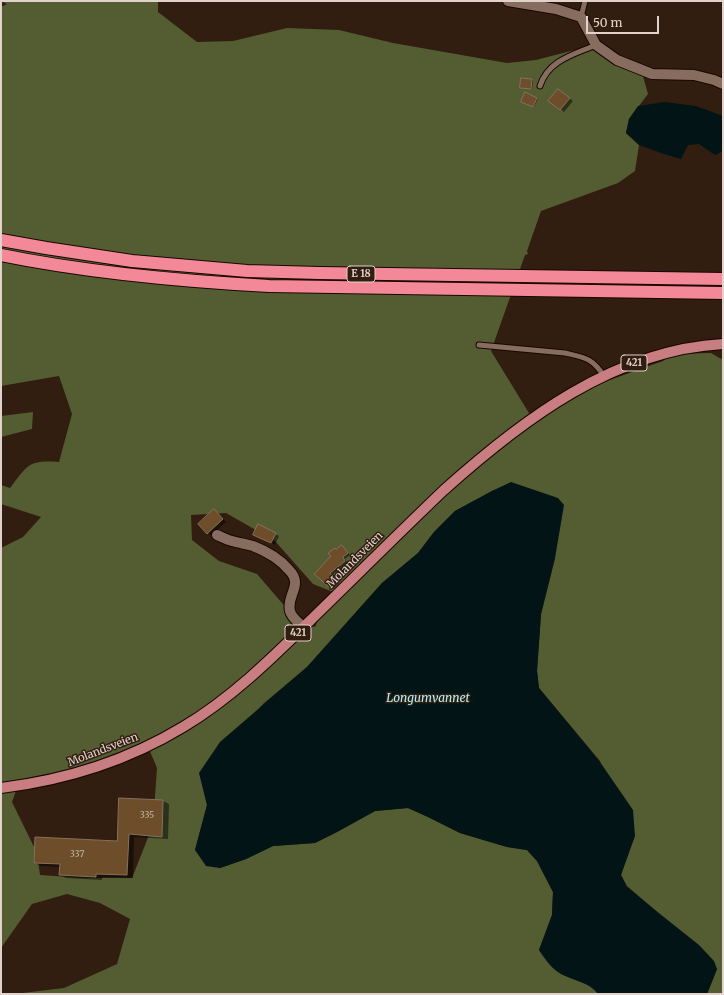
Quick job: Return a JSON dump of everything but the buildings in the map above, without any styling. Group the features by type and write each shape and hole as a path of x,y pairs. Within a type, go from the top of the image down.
{"highway":[{"name":"E 18","path":"1,240 68,252 132,261 248,271 319,274 723,278"},
{"name":"E 18","path":"1,255 123,274 206,283 269,286 723,293"}],"main road":[{"name":"Molandsveien","path":"1,788 65,777 123,758 164,738 204,713 262,667 395,537 475,463 506,438 553,405 586,385 624,367 680,350 723,344"}],"street":[{"path":"508,1 556,9 581,17 596,45 617,60 652,74 694,75 723,84"},
{"path":"217,535 230,541 252,546 265,551 290,570 296,583 289,610 292,616 303,628"}],"lane":[{"path":"581,17 585,1"},
{"path":"540,86 546,74 557,63 575,52 596,45"},
{"path":"479,345 577,356 595,363 604,376"}],"green space":[{"path":"1,1 158,1 158,12 197,42 233,41 287,28 339,30 393,43 507,63 536,60 590,46 641,69 648,94 629,119 626,133 639,145 635,171 618,183 541,211 527,251 528,254 525,255 491,351 532,418 604,382 663,361 670,354 711,353 723,360 723,994 707,994 717,969 655,910 627,886 621,875 626,858 600,761 539,688 537,671 541,614 555,558 511,483 492,491 455,511 434,532 418,553 382,583 307,667 264,703 200,773 207,805 195,850 220,868 246,859 273,846 315,843 375,811 408,808 460,833 507,847 527,850 537,861 553,892 552,915 539,950 561,974 593,987 598,994 14,994 64,988 117,964 130,919 100,903 67,894 32,904 1,948 1,548 23,537 41,517 1,504 1,485 10,488 25,469 35,463 59,462 72,414 59,376 1,386 1,7 7,4","holes":["226,513 275,541 313,584 333,592 326,601 315,627 294,617 257,574 219,561 192,540 191,515","149,749 157,768 153,825 132,878 83,878 40,875 37,853 12,802 18,785"]},
{"path":"33,412 32,429 1,437 1,416"}],"water":[{"path":"665,102 696,106 723,116 723,151 715,155 699,144 688,145 681,159 639,145 626,133 629,119 638,106"},
{"name":"Longumvannet","path":"511,482 558,498 564,505 555,558 541,614 537,671 539,688 600,762 633,810 635,836 621,875 627,887 699,945 714,961 717,969 707,994 598,994 586,984 559,973 549,964 539,950 552,915 553,892 537,861 527,850 507,847 460,833 408,808 375,811 315,843 273,846 246,859 220,868 206,866 195,850 207,805 199,773 220,742 307,667 382,583 418,553 434,532 455,511"}]}
